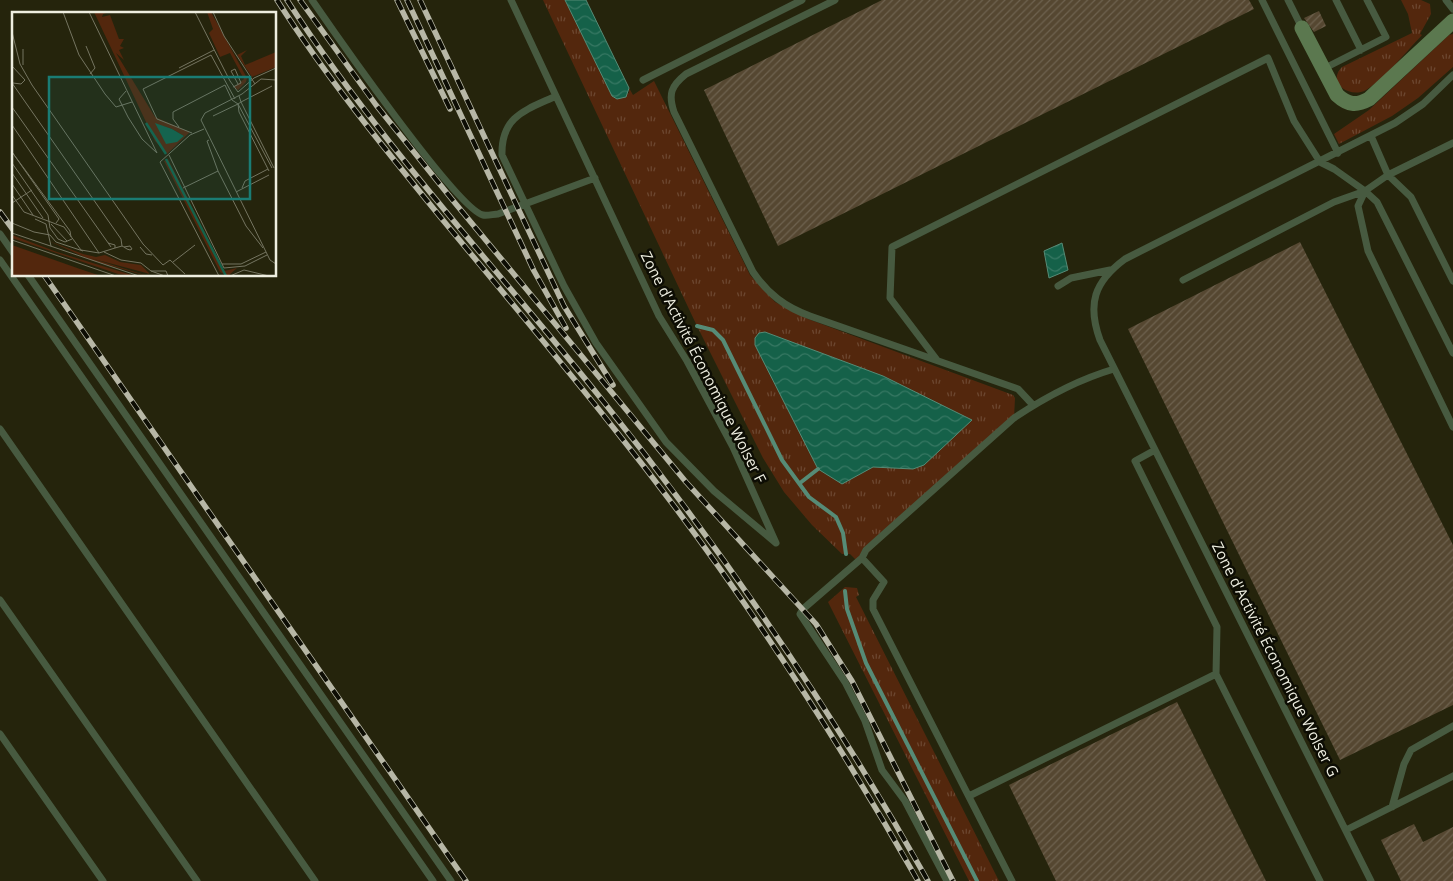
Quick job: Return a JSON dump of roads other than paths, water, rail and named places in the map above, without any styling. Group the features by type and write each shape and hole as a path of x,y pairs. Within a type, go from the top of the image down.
{"main road":[{"path":"1302,28 1337,96 1344,102 1352,104 1361,103 1453,21"}],"lane":[{"path":"312,0 377,91 466,203 483,215 498,214 596,178"},
{"name":"Zone d'Activité Économique Wolser F","path":"511,0 596,178 659,316 700,384 733,447 776,543 714,492 666,442 596,343 564,286 502,155 502,141 506,126 522,113 556,96"},
{"path":"643,80 802,0"},
{"path":"835,0 686,74 674,83 669,98 674,112 747,260 770,294 793,310 1018,389 1033,405"},
{"path":"1262,0 1338,153"},
{"path":"1288,0 1302,28"},
{"path":"1336,0 1361,50"},
{"path":"1323,69 1386,37 1367,0"},
{"path":"1446,0 1453,9"},
{"path":"937,360 890,298 892,247 1268,58 1294,121 1320,162 1334,169 1377,202 1453,353"},
{"name":"Zone d'Activité Économique Wolser G","path":"1371,881 1114,369 1094,323 1093,304 1099,286 1110,270 1125,259 1395,123 1423,104 1453,75"},
{"path":"1371,136 1388,175 1411,197 1453,281"},
{"path":"1182,280 1334,202 1365,191 1388,175 1453,143"},
{"path":"1365,191 1358,206 1368,251 1453,427"},
{"path":"0,234 12,251"},
{"path":"0,260 433,881"},
{"path":"1058,286 1072,278 1110,270"},
{"path":"29,276 451,881"},
{"path":"947,881 905,801 882,770 865,721 845,682 800,614 803,608 860,560 866,550 1014,418 1033,405 1114,369"},
{"path":"0,429 315,881"},
{"path":"1156,450 1135,461 1217,627 1216,674 1320,881"},
{"path":"860,560 884,582 872,600 873,609 1012,881"},
{"path":"0,600 197,881"},
{"path":"969,796 1216,674"},
{"path":"1392,807 1404,764 1411,750 1453,726"},
{"path":"0,734 103,881"},
{"path":"1346,830 1453,776"}],"water":[{"path":"565,0 586,0 629,88 626,97 617,99 612,96"},
{"path":"1062,243 1068,270 1049,278 1044,251"},
{"path":"765,332 883,376 972,420 924,465 913,469 873,467 842,484 818,469 755,345 755,338 759,333"}],"waterway":[{"path":"697,326 713,330 723,340 782,460 809,497 836,517 843,533 846,554"},
{"path":"800,483 818,469"},
{"path":"845,591 847,609 866,663 977,881"}],"railway":[{"path":"277,0 315,57 377,139 595,404 658,484 776,650 849,764 918,881"},
{"path":"287,0 322,52 398,153 599,396 689,512 774,632 814,693 891,817 928,881"},
{"path":"300,0 376,105 455,203 686,482 816,624 852,681 953,881"},
{"path":"397,0 450,109"},
{"path":"407,0 534,271 566,328"},
{"path":"420,0 564,306 613,385"},
{"path":"0,212 12,228"},
{"path":"45,276 466,881"}]}
